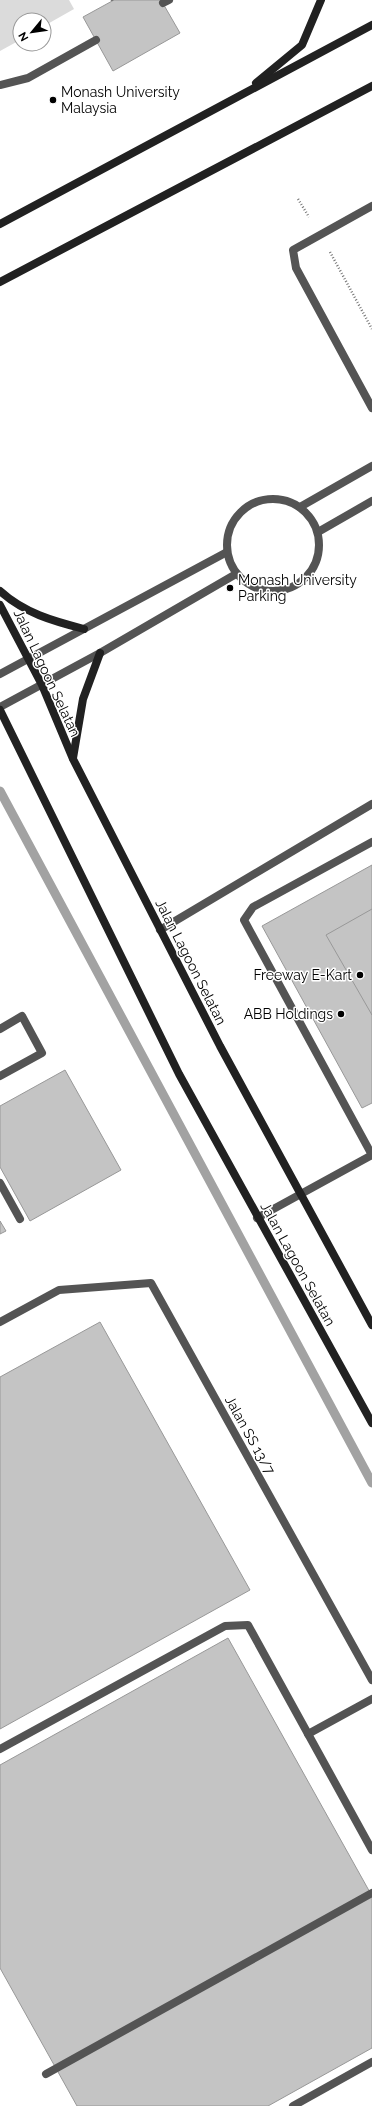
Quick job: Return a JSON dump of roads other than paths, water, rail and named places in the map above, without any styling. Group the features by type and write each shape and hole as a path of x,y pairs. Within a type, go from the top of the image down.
{"main road":[{"path":"244,94 302,45 321,0"},
{"path":"0,224 372,25"},
{"path":"0,282 372,86"},
{"path":"0,591 24,609 55,622 84,629"},
{"name":"Jalan Lagoon Selatan","path":"0,605 42,685 73,759 160,930 300,1194 372,1325"},
{"path":"73,759 83,699 100,653"},
{"name":"Jalan Lagoon Selatan","path":"0,708 179,1074 257,1218 372,1423"}],"street":[{"path":"0,85 28,78 96,40"},
{"path":"372,206 292,250 296,268 372,408"},
{"path":"300,507 372,466"},
{"path":"271,498 286,500 300,507 311,518 318,532 320,548 316,564 307,577 295,587 279,592 263,591 248,585 236,574 230,564 227,552 227,536 232,522 242,510 255,501 271,498"},
{"path":"318,532 372,502"},
{"path":"0,674 227,552"},
{"path":"0,708 100,653 236,574"},
{"path":"160,930 372,804"},
{"path":"257,1218 372,1155 244,920 253,907 372,842"},
{"path":"0,1029 22,1016 42,1053 0,1076"},
{"path":"0,1183 20,1219"},
{"name":"Jalan SS 13/7","path":"0,1322 59,1290 151,1283 372,1680"},
{"path":"0,1749 225,1626 248,1625 372,1850"},
{"path":"308,1734 372,1699"},
{"path":"46,2074 372,1893"},
{"path":"293,2106 372,2062"}],"waterway":[{"path":"0,791 372,1483"}],"place":[{"name":"Monash University Malaysia","path":"53,100"},
{"name":"Monash University Parking","path":"230,588"},
{"name":"Freeway E-Kart","path":"360,975"},
{"name":"ABB Holdings","path":"341,1014"}]}
